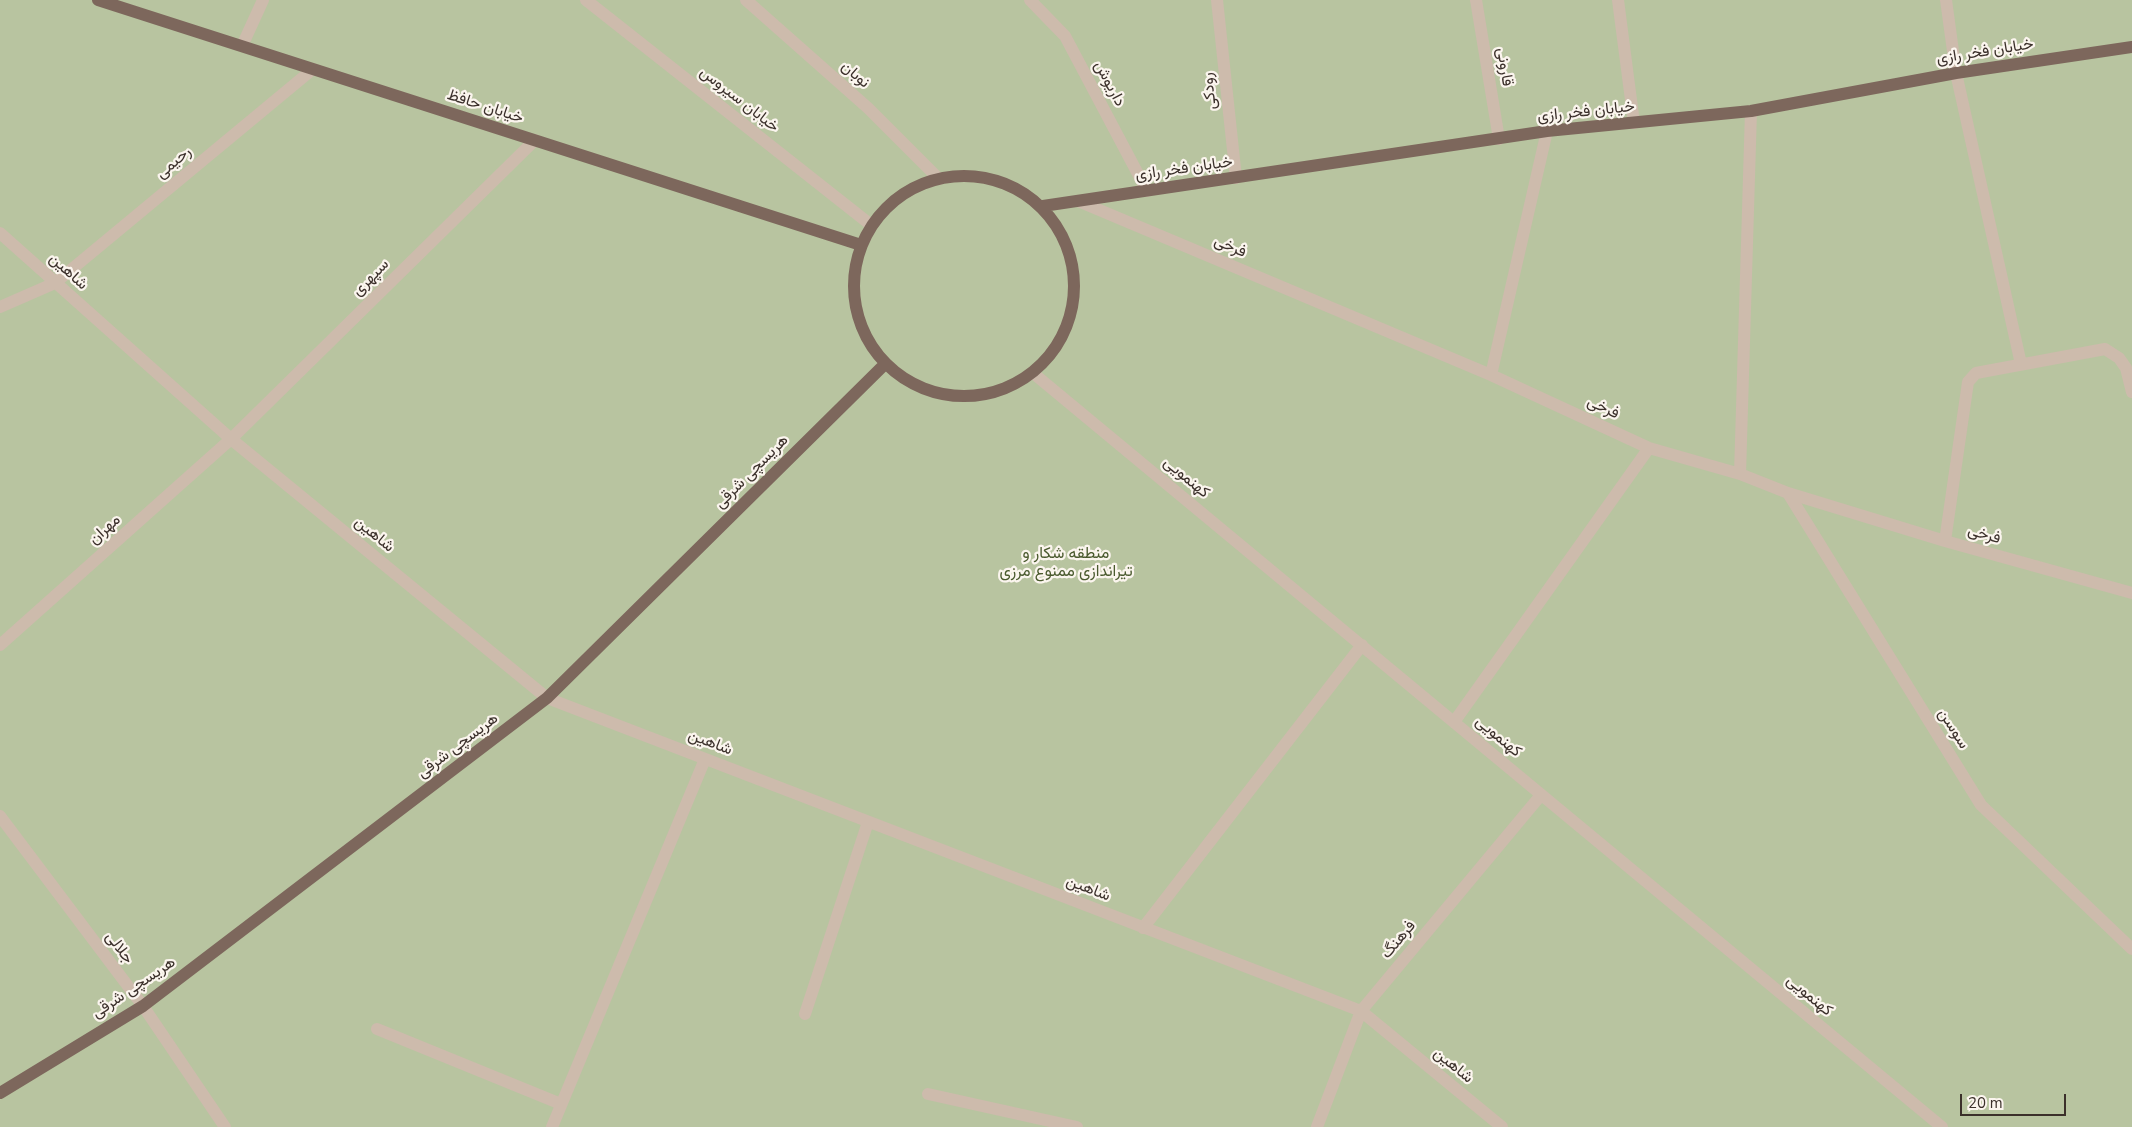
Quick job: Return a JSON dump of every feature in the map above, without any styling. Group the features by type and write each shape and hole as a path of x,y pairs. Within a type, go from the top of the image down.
{"main road":[{"name":"خیابان حافظ","path":"98,0 861,245"},
{"name":"خیابان فخر رازی","path":"1042,206 1548,131 1751,111 1956,73 2132,47"},
{"path":"952,175 985,177 1016,187 1042,206 1061,231 1073,260 1075,292 1069,322 1058,343 1033,372 1005,389 982,395 941,395 911,383 885,364 866,338 855,308 853,276 861,245 871,225 893,201 921,184 939,179 952,175"},
{"name":"هریسچی شرقی","path":"0,1092 142,1006 547,698 885,364"}],"street":[{"path":"242,46 263,0"},
{"name":"خیابان سیروس","path":"586,0 871,225"},
{"name":"نوبان","path":"746,0 868,108 939,179"},
{"name":"داریوش","path":"1030,0 1065,36 1147,191"},
{"name":"رودکی","path":"1216,0 1236,178"},
{"name":"قارونی","path":"1476,0 1499,139"},
{"path":"1618,0 1634,123"},
{"path":"1946,0 1956,73 2021,364"},
{"name":"رحیمی","path":"0,307 55,283 313,69"},
{"path":"1740,474 1751,111"},
{"path":"1491,375 1548,131"},
{"name":"سپهری","path":"231,439 535,140"},
{"name":"فرخی","path":"1078,201 1491,375 1649,448 1740,474 1788,493 1945,541 2132,593"},
{"name":"شاهین","path":"0,233 231,439 547,698 1360,1012 1502,1127"},
{"path":"1945,541 1968,382 1976,373 2105,349 2119,358 2126,368 2132,392"},
{"name":"کهنمویی","path":"1033,372 1942,1127"},
{"name":"مهران","path":"0,645 231,439"},
{"path":"1454,722 1649,448"},
{"name":"سوسن","path":"1788,493 1981,805 2132,948"},
{"path":"1143,928 1362,645"},
{"path":"552,1127 705,759"},
{"name":"فرهنگ","path":"1318,1127 1360,1012 1541,795"},
{"name":"جلالی","path":"0,816 142,1006 225,1127"},
{"path":"805,1014 868,822"},
{"path":"377,1030 561,1104"},
{"path":"928,1094 1077,1127"}],"green space":[{"name":"منطقه شکار و تیراندازی ممنوع مرزی","path":"0,0 2132,0 2132,1127 0,1127"}]}
